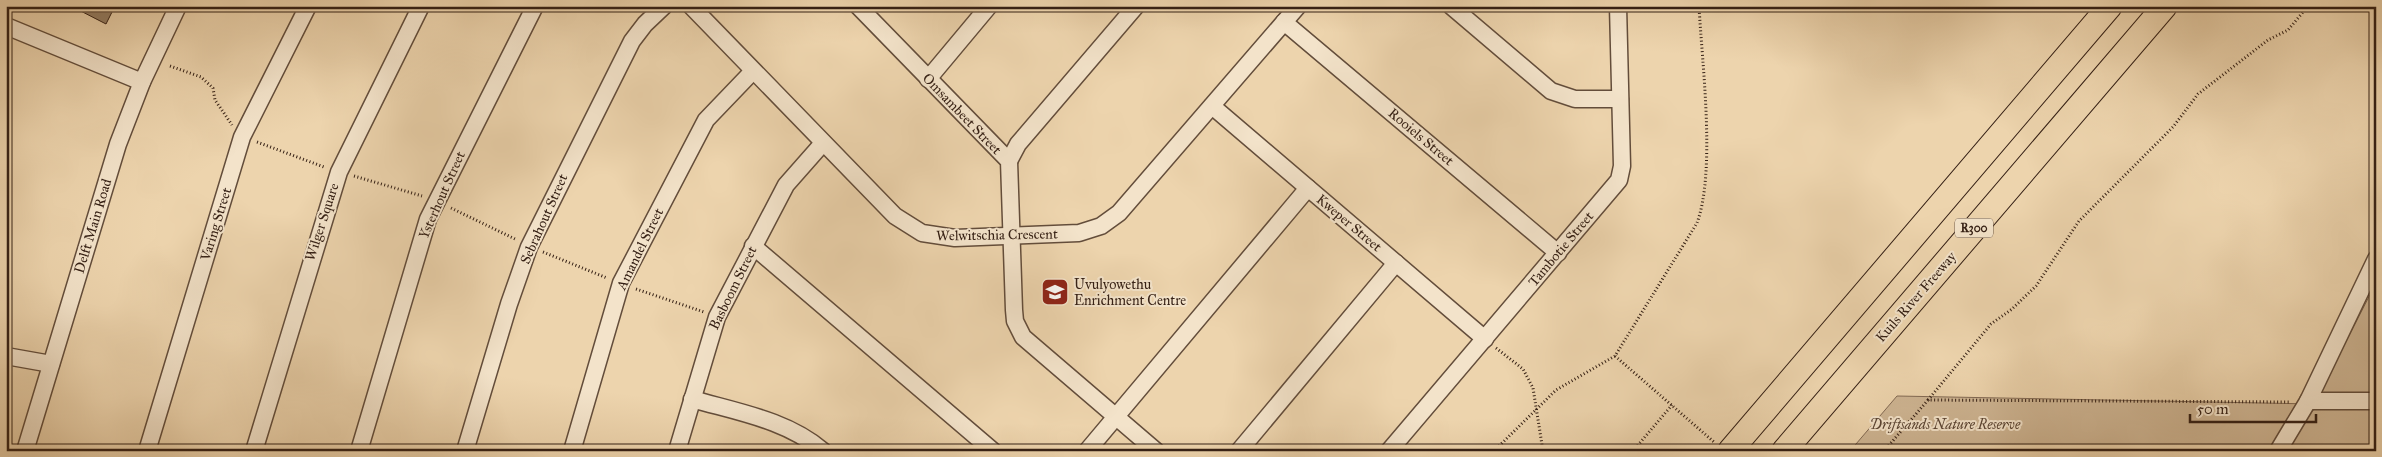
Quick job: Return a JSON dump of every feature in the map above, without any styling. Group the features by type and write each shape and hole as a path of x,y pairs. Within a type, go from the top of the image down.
{"highway":[{"name":"R300","path":"1723,448 2110,6"},
{"name":"Kuils River Freeway","path":"1784,451 2165,6"}],"street":[{"name":"Delft Main Road","path":"24,451 118,144 142,82 178,6"},
{"name":"Varing Street","path":"147,451 242,137 308,6"},
{"name":"Wilger Square","path":"254,451 339,172 422,6"},
{"name":"Ysterhout Street","path":"359,451 415,260 436,200 535,6"},
{"name":"Sebrahout Street","path":"465,451 509,304 529,246 632,41 645,24 664,6"},
{"name":"Welwitschia Crescent","path":"691,6 895,216 912,229 944,238 1079,233 1101,226 1111,220 1298,6"},
{"name":"Omsambeet Street","path":"858,6 1009,161 1014,310 1018,329 1023,337 1156,451"},
{"path":"928,79 989,6"},
{"path":"1009,161 1018,144 1136,6"},
{"path":"1451,6 1551,91 1575,99 1620,99"},
{"name":"Tambotie Street","path":"1389,451 1619,180 1622,166 1618,6"},
{"name":"Rooiels Street","path":"1284,22 1558,253"},
{"path":"6,26 142,82"},
{"name":"Amandel Street","path":"572,451 621,283 706,120 754,71"},
{"name":"Kweper Street","path":"1212,106 1485,339"},
{"name":"Basboom Street","path":"677,451 717,317 786,185 824,143"},
{"path":"1087,451 1308,188"},
{"path":"753,246 993,451"},
{"path":"2278,451 2308,401 2376,259"},
{"path":"1239,451 1396,263"},
{"path":"6,356 51,364"},
{"path":"692,399 786,427 801,433 823,451"},
{"path":"2308,401 2376,401"}],"path":[{"path":"1494,451 1535,408 1556,390 1615,356 1697,223 1702,211 1706,151 1699,6"},
{"path":"1884,451 1991,324 2012,309 2036,286 2079,221 2173,127 2198,94 2268,40 2288,30 2304,10 2312,6"},
{"path":"170,66 202,76 213,88 215,100 227,120 242,137 339,172 436,200 529,246 621,283 717,317"},
{"path":"1485,339 1523,369 1533,388 1543,451"},
{"path":"1615,356 1723,448"},
{"path":"1928,400 2308,401"},
{"path":"1633,451 1672,405"}],"green space":[{"name":"Driftsands Nature Reserve","path":"2376,283 2376,451 1850,451 1897,396 2314,404"}],"building":[{"path":"71,6 115,6 106,24"}],"place":[{"name":"Uvulyowethu Enrichment Centre","path":"1055,292"}]}
